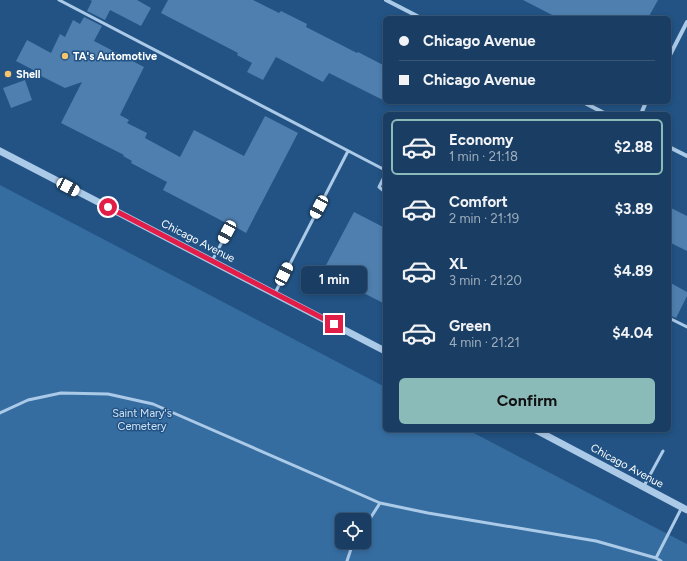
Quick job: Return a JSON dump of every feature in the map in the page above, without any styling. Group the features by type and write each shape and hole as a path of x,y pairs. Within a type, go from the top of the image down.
{"street":[{"path":"386,0 417,16"},
{"path":"671,54 687,22"},
{"path":"587,104 602,112"},
{"path":"671,148 687,156"},
{"name":"Chicago Avenue","path":"0,151 383,350"},
{"name":"Chicago Avenue","path":"540,432 684,508"}],"lane":[{"path":"59,0 383,169"},
{"path":"274,294 348,151"},
{"path":"383,178 379,187 383,190"},
{"path":"212,261 231,225"},
{"path":"671,319 687,327"},
{"path":"0,412 28,400 61,392 108,394 146,402 380,503 596,541 656,558 661,561"},
{"path":"644,487 663,451"},
{"path":"371,517 380,503"},
{"path":"656,558 684,508"},
{"path":"347,561 351,549"}],"green space":[{"name":"Saint Mary's Cemetery","path":"0,185 383,386 383,432 472,432 687,544 687,561 0,561"}],"building":[{"path":"90,0 137,0 151,8 141,26 110,10 105,20 87,11 92,1"},
{"path":"168,0 253,0 279,13 281,11 307,24 306,27 383,65 383,100 329,73 323,82 276,57 263,80 247,72 252,63 237,55 238,53 161,13"},
{"path":"523,0 658,0 649,16 554,16"},
{"path":"84,17 102,26 94,41 144,67 120,115 129,120 127,123 147,133 145,138 180,157 194,130 244,156 265,116 298,133 246,233 234,226 233,223 230,222 228,224 163,190 167,182 131,163 132,161 123,156 124,155 61,123 82,82 65,88 16,61 27,40 51,53 60,34 65,37 73,20 80,24"},
{"path":"25,80 32,100 11,108 3,88"},
{"path":"671,208 687,216 687,251 671,243"},
{"path":"354,212 383,227 383,303 344,283 346,279 324,269"},
{"path":"671,283 687,292 687,296 676,318 671,316"}],"place":[{"name":"TA's Automotive","path":"65,56"},
{"name":"Shell","path":"8,74"}],"route":[{"path":"108,207 334,324"}]}
